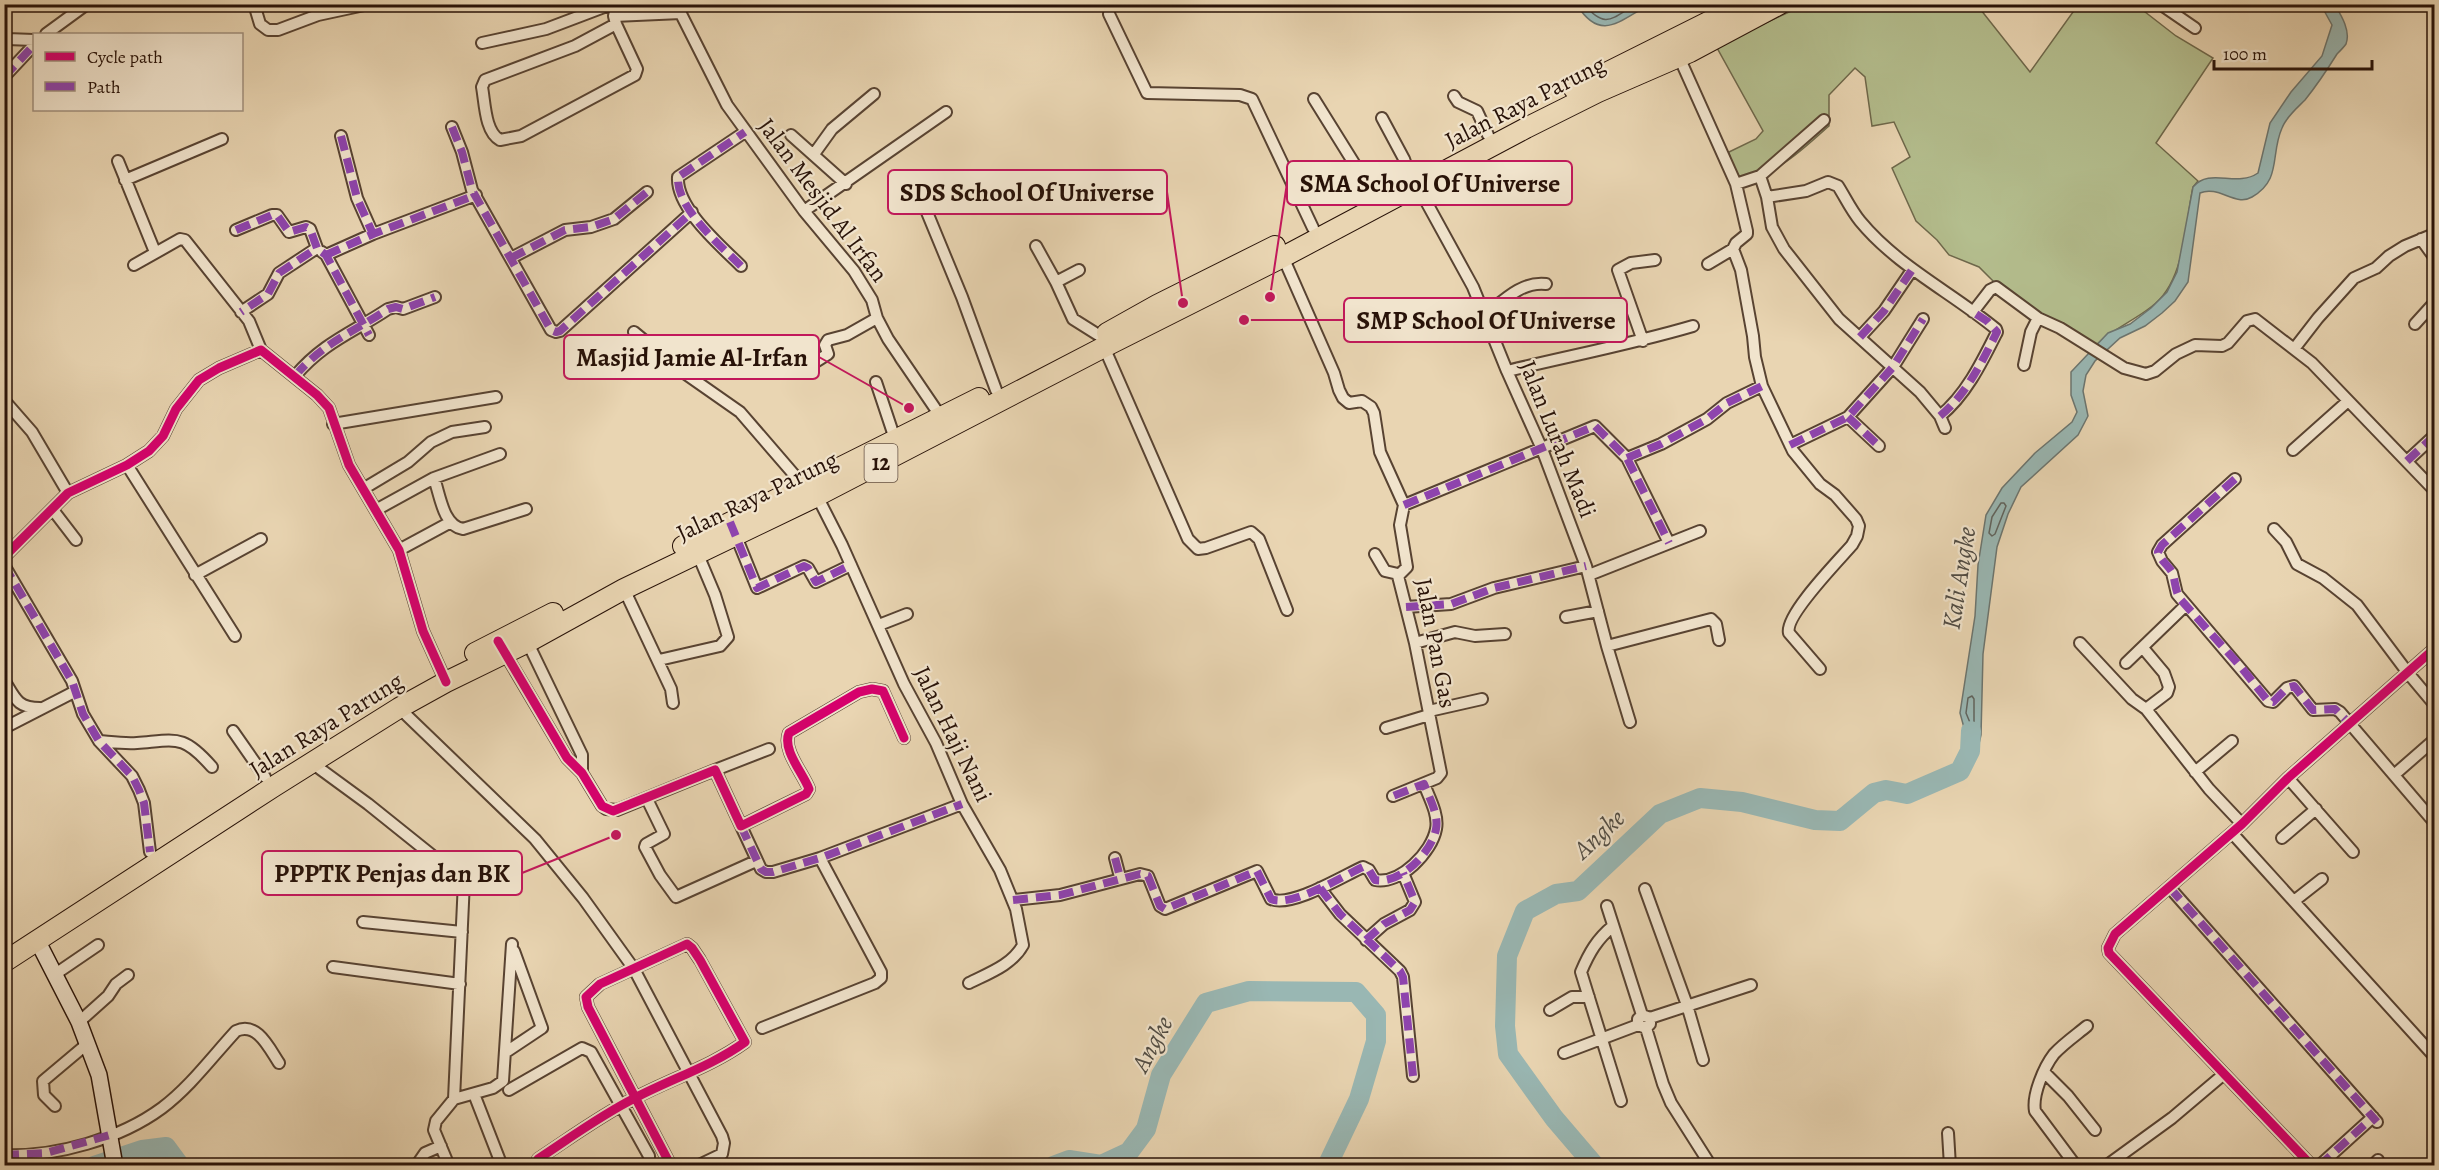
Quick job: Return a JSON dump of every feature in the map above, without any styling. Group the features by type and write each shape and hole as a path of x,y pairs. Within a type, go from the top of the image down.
{"highway":[{"name":"Jalan Raya Parung","path":"810,488 895,439 1283,257 1414,181 1744,4"},
{"name":"Jalan Raya Parung","path":"524,636 810,488 1102,342 1157,305 1375,197 1414,181 1488,135 1679,57 1780,4"},
{"name":"Jalan Raya Parung","path":"4,962 232,806 265,777 444,676 624,590 695,548"},
{"name":"Jalan Raya Parung","path":"4,946 150,852 312,763 396,705"}],"main road":[{"path":"37,940 79,1022 99,1076 115,1166"}],"street":[{"path":"47,33 87,4"},
{"path":"254,4 260,24 268,30 278,30 318,15 369,4"},
{"path":"2160,4 2195,28"},
{"path":"482,43 615,12 679,9"},
{"name":"Jalan Mesjid Al Irfan","path":"679,9 727,105 804,211 854,271 872,300 877,318 888,339 941,417"},
{"path":"615,12 637,69 635,75 520,136 500,140 494,137 482,87 485,80 575,46 615,12"},
{"path":"1109,14 1147,93 1240,95 1252,99 1313,228"},
{"path":"4,36 7,39 18,41 33,40"},
{"path":"4,77 33,46"},
{"path":"1679,57 1736,184 1747,231 1732,249 1708,264"},
{"path":"814,154 832,129 874,94"},
{"path":"1454,96 1458,102 1477,111 1488,135"},
{"path":"1314,99 1375,197"},
{"path":"804,211 846,184 946,112"},
{"name":"Jalan Lurah Madi","path":"1382,118 1414,181 1473,286 1507,371 1542,449 1587,570 1606,646 1630,722"},
{"path":"1736,184 1760,176 1824,120"},
{"path":"452,127 462,152 469,184 551,330 558,332 692,212"},
{"path":"741,266 709,235 692,212 679,192 678,177 745,132"},
{"path":"791,135 846,184"},
{"path":"341,136 357,198 373,234"},
{"path":"125,180 222,138"},
{"path":"117,161 155,252"},
{"path":"1760,176 1767,197 1772,227 1780,243 1839,319 1920,392 1940,416 1945,428"},
{"path":"1767,197 1806,191 1831,182 1838,186 1866,229 1912,270 1960,301 1987,321 1997,332 1954,405 1940,416"},
{"path":"917,188 962,297 996,390"},
{"path":"511,258 565,230 591,227 614,219 647,192"},
{"path":"241,312 268,294 279,273 322,252 476,195"},
{"path":"236,230 272,214 277,215 289,232 306,227 310,229 369,335"},
{"path":"2294,349 2354,278 2376,268 2390,256 2434,234"},
{"path":"134,265 180,239 185,240 249,321 261,350 325,402 349,465 399,550 423,631 444,676"},
{"path":"2421,239 2434,256"},
{"path":"1036,246 1073,319 1102,342 1188,539 1198,549 1251,532 1255,533 1287,610"},
{"path":"1732,249 1741,270 1762,386 1793,451 1820,484 1851,512 1859,526 1852,544 1795,613 1788,630 1820,669"},
{"name":"Jalan Pan Gas","path":"1283,257 1343,398 1349,403 1362,401 1374,413 1380,452 1404,505 1400,525 1407,567 1398,574 1441,773 1437,778 1424,784"},
{"path":"1643,341 1618,270 1631,263 1655,260"},
{"path":"1056,282 1079,270"},
{"path":"1860,337 1884,310 1912,270"},
{"path":"1484,316 1525,286 1535,283 1546,284"},
{"path":"1973,312 1990,290 1996,287 2038,318 2052,323 2130,371 2146,374 2155,371 2176,354 2195,345 2222,346 2228,343 2250,319 2261,323 2312,363 2434,490"},
{"path":"295,376 312,357 331,342 388,309 396,307 403,309 435,297"},
{"path":"2415,324 2434,303"},
{"path":"808,366 828,354 825,345 828,340 847,335 877,318"},
{"path":"2024,365 2031,332 2038,318"},
{"path":"1790,445 1848,417 1893,367 1923,319"},
{"path":"1507,371 1643,341 1693,326"},
{"name":"Jalan Haji Nani","path":"634,332 680,370 740,412 810,488 851,566 904,684 936,743 962,804 1000,870 1013,900 1023,945 1018,954 1007,963 969,982"},
{"path":"4,556 68,493 127,465 149,451 164,436 176,409 199,380 219,368 261,350"},
{"path":"876,382 895,439"},
{"path":"1627,458 1661,444 1707,418 1727,403 1762,386"},
{"path":"333,424 496,397"},
{"path":"4,400 32,432 68,493"},
{"path":"2293,450 2348,401"},
{"path":"1848,417 1879,446"},
{"path":"1404,505 1595,426 1627,458 1669,543"},
{"path":"363,489 408,462 427,445 440,438 452,432 485,427"},
{"path":"2407,461 2434,436"},
{"path":"376,510 434,478 500,454"},
{"path":"127,465 235,636"},
{"path":"434,478 449,523 463,529 526,509"},
{"path":"2235,479 2162,545 2158,552 2172,573 2175,590 2186,606 2268,701 2273,702 2287,688 2294,686 2313,710 2335,709 2434,822"},
{"path":"1542,488 1554,484"},
{"path":"53,510 76,540"},
{"path":"399,550 449,523"},
{"path":"733,529 757,588 804,566 808,568 816,582 851,566"},
{"path":"2274,529 2286,542 2297,564 2323,578 2357,605 2434,704"},
{"path":"1406,607 1451,604 1494,588 1587,570 1700,531"},
{"path":"195,575 261,539"},
{"path":"659,660 720,646 727,641 728,637 715,595 695,548"},
{"path":"1375,554 1385,571 1398,574"},
{"path":"4,565 72,681 82,714 99,741 132,776 144,803 150,852"},
{"path":"624,590 659,660 671,689 672,703"},
{"path":"2126,663 2186,606"},
{"path":"1566,617 1598,611"},
{"path":"879,625 907,614"},
{"path":"1606,646 1711,619 1716,624 1719,639"},
{"path":"1414,643 1455,632 1475,636 1505,634"},
{"path":"524,636 582,755 582,773"},
{"path":"2080,643 2132,699 2146,709 2195,772 2242,824"},
{"path":"501,647 567,758 582,773 606,809 615,810 647,799 769,749"},
{"path":"2143,648 2164,673 2169,687 2167,693 2146,709"},
{"path":"2312,1166 2109,953 2108,948 2115,934 2232,833 2288,778 2434,649"},
{"path":"4,680 19,703 27,708 41,708"},
{"path":"741,826 806,794 809,789 786,740 789,733 859,692 872,689 883,691 904,738"},
{"path":"4,728 74,692"},
{"path":"1386,728 1429,713 1482,699"},
{"path":"396,705 535,839 583,898 634,969 724,1143 722,1154 697,1166"},
{"path":"233,731 265,777"},
{"path":"557,740 572,734"},
{"path":"99,741 136,743 168,739 182,742 195,747 212,767"},
{"path":"2394,776 2434,740"},
{"path":"2195,772 2232,741"},
{"path":"312,763 368,804 464,881 454,1099 436,1121 434,1130 449,1166"},
{"path":"715,770 756,861 766,872 820,858 962,804"},
{"path":"2288,778 2353,852"},
{"path":"1013,900 1060,896 1140,873 1148,876 1160,906 1165,909 1257,871 1271,899 1283,902 1320,888 1363,867 1369,870 1378,881 1403,873 1421,857 1436,830 1436,818 1424,784 1393,796"},
{"path":"647,799 664,834 646,844 645,847 676,897 756,861"},
{"path":"2282,838 2316,809"},
{"path":"2232,833 2434,1056"},
{"path":"762,1028 875,983 881,978 881,972 820,858"},
{"path":"1115,858 1120,877"},
{"path":"1366,940 1384,924 1413,908 1416,902 1403,873"},
{"path":"2294,901 2322,879"},
{"path":"1320,888 1340,914 1400,971 1403,977 1413,1076"},
{"path":"2170,888 2375,1119 2319,1166"},
{"path":"1645,890 1687,1005 1703,1060"},
{"path":"1607,906 1663,1084 1671,1103 1711,1166"},
{"path":"363,922 462,932"},
{"path":"1572,998 1589,953 1601,935 1613,926"},
{"path":"454,1099 494,1088 503,1081 512,944 542,1026 540,1031 506,1052"},
{"path":"538,1158 621,1105 636,1097 689,1073 746,1042 693,948 687,944 600,984 586,998 588,1007 636,1097 672,1166"},
{"path":"54,975 98,945"},
{"path":"333,967 460,984"},
{"path":"1581,972 1621,1101"},
{"path":"79,1022 99,1005 116,984 128,975"},
{"path":"1564,1053 1687,1005 1751,985"},
{"path":"1550,1010 1572,998 1589,997"},
{"path":"2076,1166 2035,1111 2033,1102 2056,1052 2087,1026"},
{"path":"4,1155 46,1153 111,1137 141,1122 178,1094 241,1028 260,1035 279,1063"},
{"path":"55,1106 44,1095 43,1081 87,1044"},
{"path":"509,1090 582,1048 591,1052 649,1156 649,1162 645,1166"},
{"path":"2045,1073 2068,1096 2095,1130"},
{"path":"2106,1166 2172,1118 2224,1074"},
{"path":"474,1094 502,1166"},
{"path":"1948,1133 1950,1166"},
{"path":"416,1166 425,1153 441,1146"}],"green space":[{"path":"1804,5 1977,5 2030,72 2078,5 2136,5 2176,36 2213,58 2156,143 2198,181 2193,187 2177,269 2162,297 2095,346 2001,289 1979,267 1949,255 1937,240 1916,221 1892,168 1910,157 1894,122 1872,126 1865,77 1855,68 1829,95 1829,126 1780,166 1742,181 1731,164 1729,152 1756,139 1763,131 1716,46"}],"water":[{"path":"1577,5 1649,5 1620,22 1603,26 1586,17"},
{"path":"2321,5 2335,5 2346,29 2346,44 2305,100 2284,124 2278,138 2272,175 2268,183 2252,197 2246,199 2207,191 2200,193 2188,282 2175,301 2162,313 2145,326 2120,338 2095,361 2086,375 2083,391 2088,416 2078,435 2021,487 2008,514 1997,547 1983,654 1981,735 1976,757 1962,755 1966,735 1960,713 1975,616 1978,565 1986,515 2002,488 2035,453 2072,422 2077,412 2071,395 2071,372 2108,333 2130,324 2167,292 2177,272 2193,187 2207,178 2241,179 2258,173 2270,123 2291,92 2322,56 2332,25"}],"waterway":[{"name":"Angke","path":"1595,1166 1554,1118 1508,1054 1505,1026 1507,956 1525,911 1556,894 1578,891 1660,814 1700,798 1742,802 1815,820 1840,821 1874,793 1886,790 1907,794 1960,771 1970,751 1971,731"},
{"name":"Angke","path":"1053,1166 1069,1160 1101,1165 1129,1152 1146,1129 1161,1075 1206,1003 1249,991 1356,992 1376,1015 1376,1041 1359,1099 1327,1166"},
{"name":"Angke","path":"94,1166 142,1150 166,1147 180,1166"}],"marked path":[{"path":"4,77 33,46"},
{"path":"452,127 462,152 472,190 551,330 556,332 560,331 692,212"},
{"path":"741,266 711,237 692,213 679,189 678,177 745,132"},
{"path":"341,136 357,198 373,234"},
{"path":"511,258 565,230 591,227 614,219 647,192"},
{"path":"326,255 373,234 476,195"},
{"path":"236,230 277,215 289,232 306,227 310,229 317,248 279,273 268,294 241,312"},
{"path":"322,252 326,255 369,335"},
{"path":"1860,337 1884,311 1912,270"},
{"path":"295,376 328,346 388,309 396,307 403,309 435,297"},
{"path":"1940,416 1966,388 1997,332 1987,321 1973,312"},
{"path":"1790,445 1848,417 1893,367 1923,319"},
{"path":"1627,458 1661,444 1707,419 1727,403 1762,386"},
{"path":"1848,417 1879,446"},
{"path":"1404,505 1595,426 1627,458 1669,543"},
{"path":"2407,461 2434,436"},
{"path":"2235,479 2162,545 2158,552 2159,555 2172,572 2181,600 2268,701 2273,702 2287,688 2294,686 2313,710 2335,709 2349,723"},
{"path":"730,522 757,588 804,566 808,568 816,582 851,565"},
{"path":"4,565 72,681 83,714 99,741 132,776 144,803 150,852"},
{"path":"1406,607 1451,604 1494,588 1586,566"},
{"path":"1013,900 1060,895 1140,874 1148,876 1160,906 1165,909 1257,871 1271,899 1280,901 1304,895 1363,867 1369,870 1375,880 1385,880 1404,872 1422,857 1433,838 1437,824 1424,784 1393,796"},
{"path":"741,826 761,869 773,872 820,858 962,804"},
{"path":"1115,858 1120,877"},
{"path":"1366,940 1384,924 1410,910 1415,902 1403,873"},
{"path":"1320,888 1340,914 1400,971 1403,977 1413,1076"},
{"path":"2170,888 2377,1122"},
{"path":"2319,1166 2373,1117"},
{"path":"4,1155 46,1153 110,1135"}],"cycle path":[{"path":"4,557 68,493 127,465 149,451 163,436 176,409 199,380 219,368 261,350 317,395 329,408 349,465 399,550 423,631 446,682"},
{"path":"498,641 567,758 582,773 602,806 613,811 715,770 741,826 806,794 809,789 788,747 789,733 859,692 872,689 883,691 904,738"},
{"path":"2312,1166 2109,953 2108,948 2115,934 2242,824 2288,778 2434,649"},
{"path":"538,1159 622,1105 635,1098 649,1091 705,1065 745,1042 700,960 687,944 600,984 586,997 588,1007 671,1166"}],"place":[{"name":"SMA School Of Universe","path":"1270,297"},
{"name":"SDS School Of Universe","path":"1183,303"},
{"name":"SMP School Of Universe","path":"1244,320"},
{"name":"Masjid Jamie Al-Irfan","path":"909,408"},
{"name":"PPPTK Penjas dan BK","path":"616,835"}],"water label":[{"name":"Kali Angke","path":"1959,578"}]}
